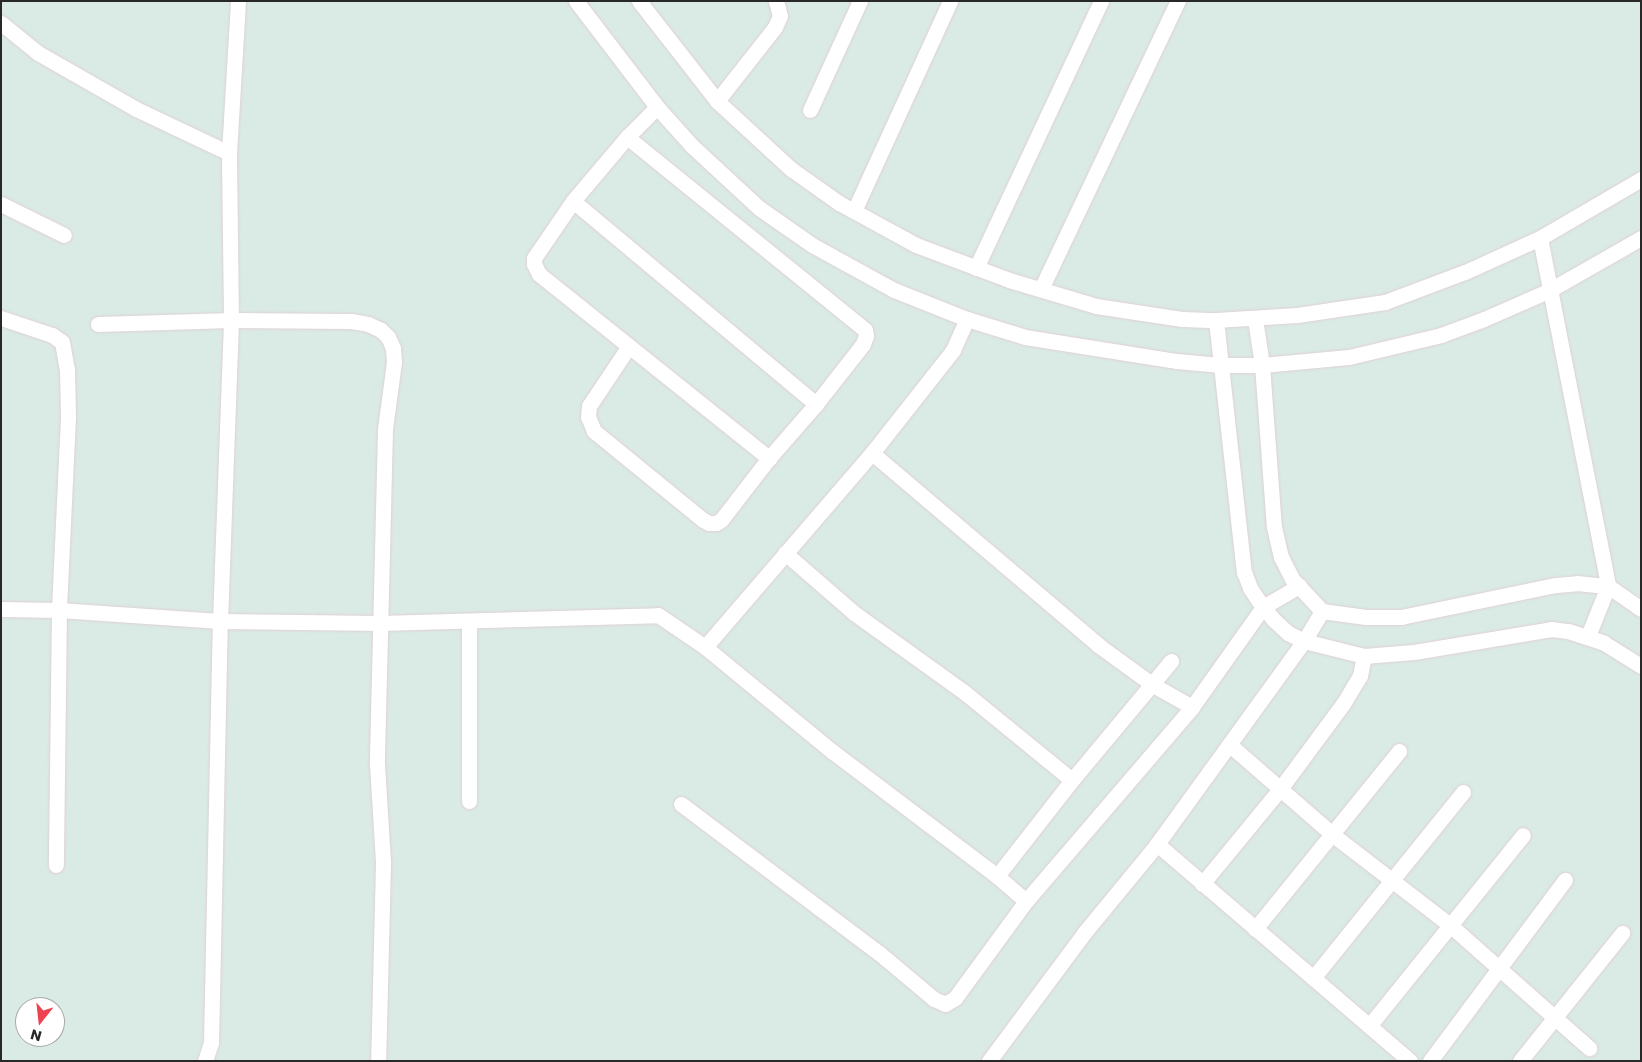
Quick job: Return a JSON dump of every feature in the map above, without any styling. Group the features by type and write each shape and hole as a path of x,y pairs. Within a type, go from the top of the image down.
{"street":[{"path":"206,1061 211,1043 220,621 231,320 229,153 238,1"},
{"path":"576,1 657,107 692,146 759,208 812,245 894,290 968,319 1025,337 1177,361 1221,365 1262,365 1349,357 1441,335 1548,291 1641,238"},
{"path":"639,1 717,101 791,169 854,211 916,245 976,268 1105,308 1182,319 1216,320 1297,315 1384,302 1465,272 1540,238 1641,179"},
{"path":"717,101 776,28 780,16 776,1"},
{"path":"810,110 860,1"},
{"path":"854,211 950,1"},
{"path":"976,268 1101,1"},
{"path":"1040,289 1178,1"},
{"path":"1,23 38,53 136,109 229,153"},
{"path":"657,107 627,137 573,201 534,258 536,269 769,458"},
{"path":"627,137 865,330 866,336 863,344 816,404 769,458 721,520 709,523 594,431 588,418 589,406 629,346"},
{"path":"573,201 816,404"},
{"path":"1,204 64,235"},
{"path":"1540,238 1548,291 1608,586 1588,636"},
{"path":"1,318 52,335 62,342 65,353 68,417 60,610 56,865"},
{"path":"705,647 872,453 954,350 968,319"},
{"path":"1255,319 1262,365 1274,527 1280,557 1299,586 1322,611 1366,617 1401,617 1556,585 1577,583 1608,586 1641,609"},
{"path":"98,324 231,320 351,321 368,324 381,330 388,337 393,348 394,362 385,429 377,764 383,863 378,1061"},
{"path":"1216,320 1244,572 1250,588 1263,607 1281,626 1304,641 1364,656 1399,654 1551,630 1568,630 1604,643 1641,666"},
{"path":"872,453 1098,645 1153,685 1192,707"},
{"path":"785,553 854,613 964,692 1072,780"},
{"path":"681,804 879,953 940,1003 945,1004 955,998 1026,901 1192,707 1263,607 1299,586"},
{"path":"1,609 60,610 220,621 380,623 658,615 705,647 883,791 997,876 1026,901"},
{"path":"989,1061 1084,933 1157,844 1304,641 1322,611"},
{"path":"469,621 469,801"},
{"path":"1202,884 1280,789 1354,687 1360,676 1364,656"},
{"path":"997,876 1072,780 1153,685 1171,660"},
{"path":"1230,745 1333,835 1450,925 1590,1048"},
{"path":"1255,929 1333,835 1399,751"},
{"path":"1312,978 1463,792"},
{"path":"1369,1026 1523,835"},
{"path":"1157,844 1410,1061"},
{"path":"1430,1061 1565,880"},
{"path":"1520,1061 1622,933"}]}
